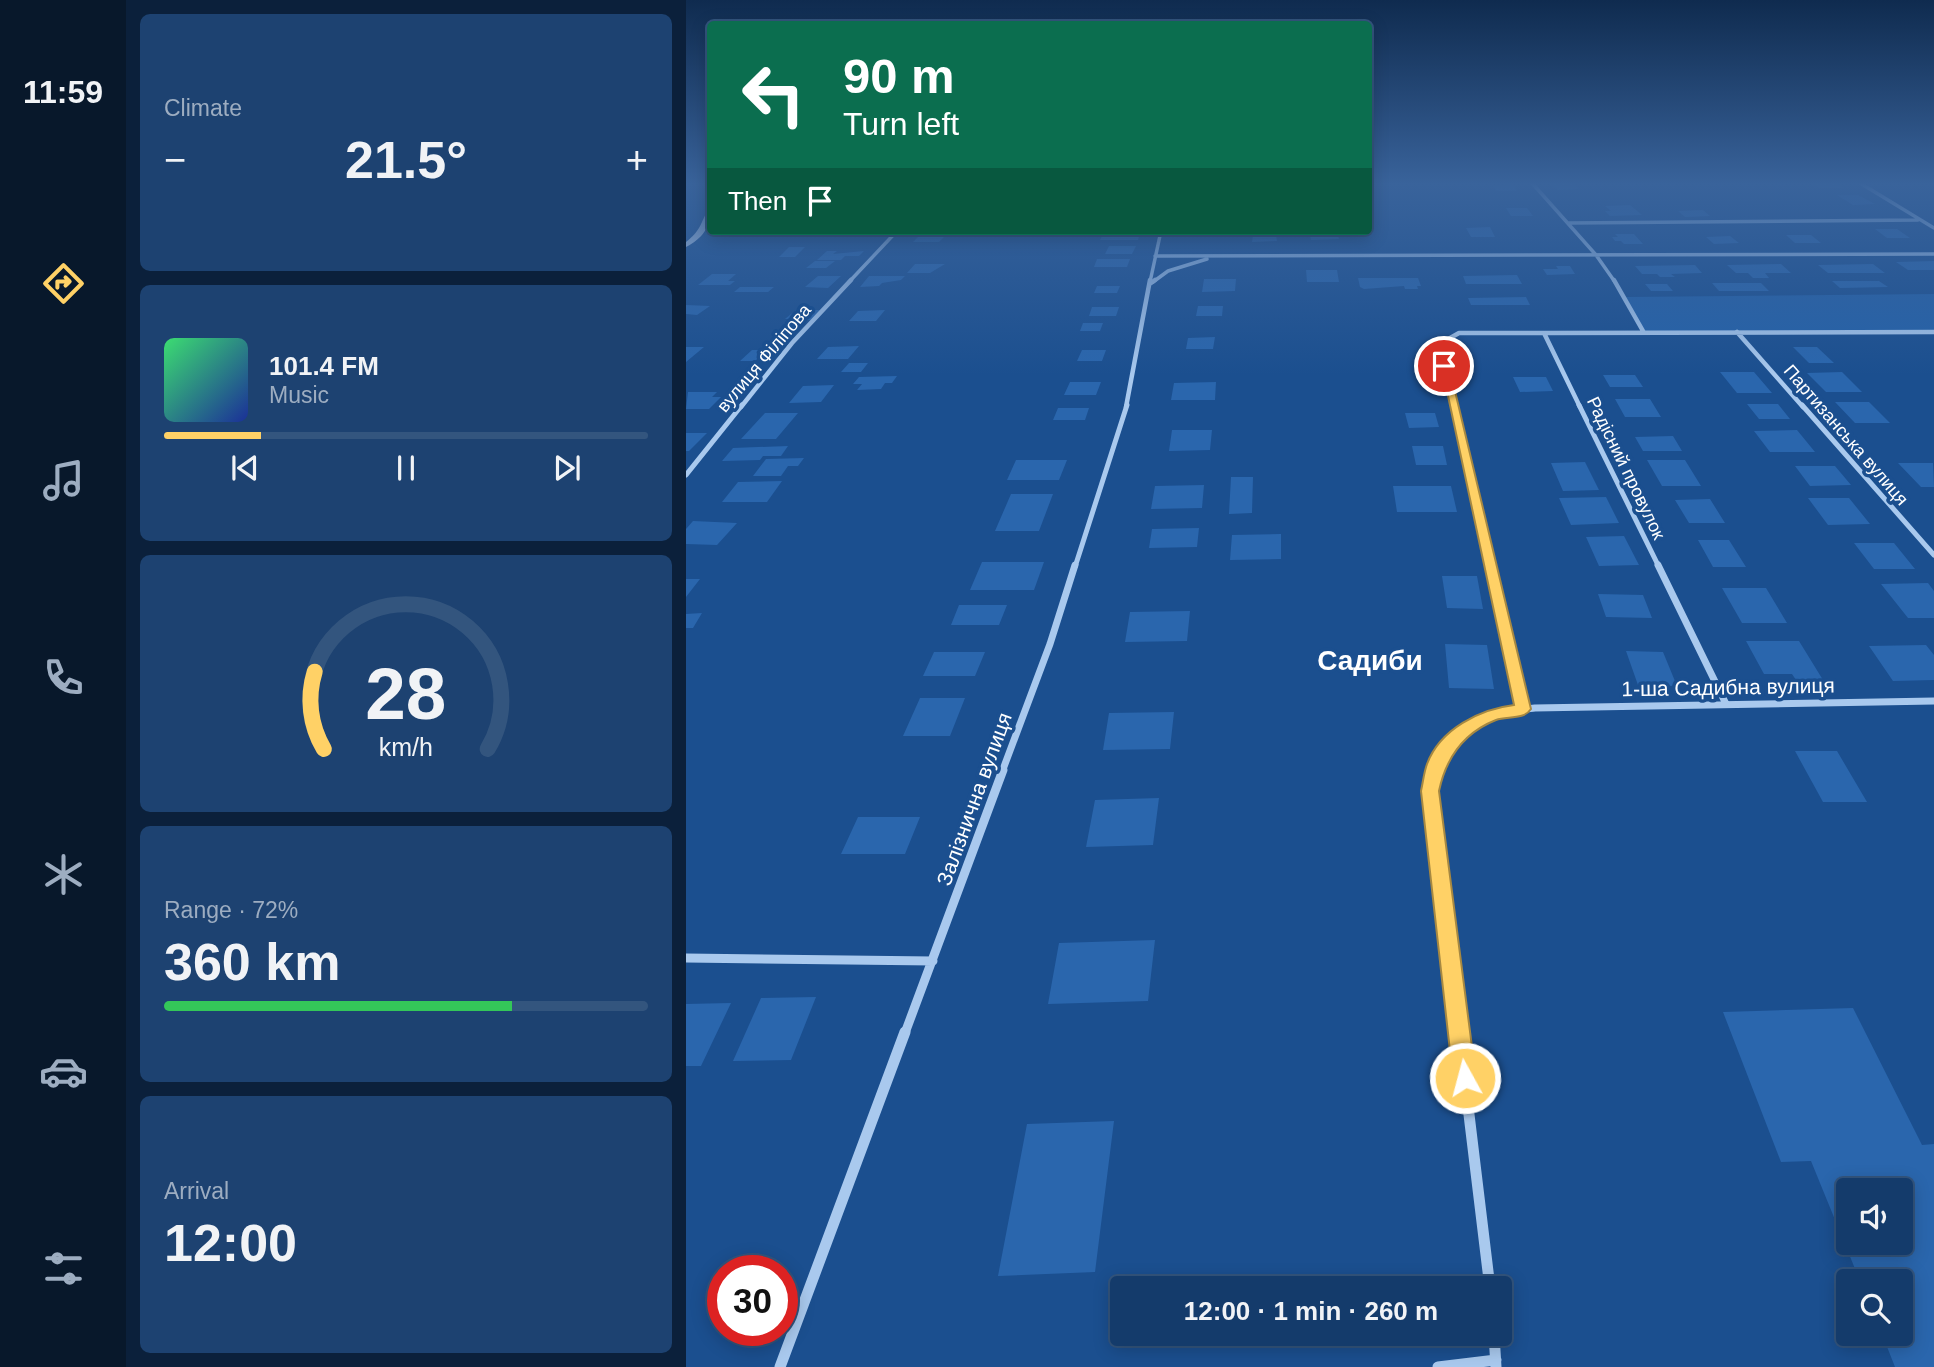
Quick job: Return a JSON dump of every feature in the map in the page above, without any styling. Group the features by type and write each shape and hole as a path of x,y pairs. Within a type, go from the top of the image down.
{"street":[{"name":"вулиця Філіпова","path":"686,475 792,343 882,247"},
{"name":"Залізнична вулиця","path":"780,1367 1050,644 1129,398 1157,247"},
{"path":"1588,247 1626,297 1643,331"},
{"path":"1155,256 1934,254"},
{"path":"1149,286 1156,277 1168,271 1225,256"},
{"name":"Радісний провулок","path":"1544,332 1727,705"},
{"name":"Партизанська вулиця","path":"1737,332 1934,555"},
{"path":"1926,332 1934,338"},
{"path":"1523,709 1444,366 1443,342 1460,333 1934,332"},
{"name":"1-ша Садибна вулиця","path":"1489,1276 1430,791 1436,764 1452,742 1467,728 1493,714 1523,709 1934,701"},
{"path":"686,958 933,961"},
{"path":"1438,1367 1496,1363"}],"shaded area":[{"path":"1934,294 1934,332 1643,331 1626,297"}],"building":[{"path":"789,247 805,247 795,257 779,257"},
{"path":"1109,247 1136,247 1132,254 1105,254"},
{"path":"827,251 837,251 833,254 864,251 859,256 845,256 841,260 817,260"},
{"path":"1097,259 1130,259 1127,267 1094,267"},
{"path":"815,261 835,261 826,268 806,268"},
{"path":"1934,261 1934,270 1908,270 1896,262"},
{"path":"915,264 945,264 930,273 907,273"},
{"path":"1781,264 1791,273 1765,273 1769,278 1753,278 1748,273 1736,273 1727,265"},
{"path":"1873,264 1885,273 1828,273 1818,265"},
{"path":"1695,265 1702,273 1671,274 1675,277 1642,274 1635,266"},
{"path":"1556,266 1570,266 1575,274 1547,275 1543,269 1558,269"},
{"path":"1306,270 1337,270 1339,282 1307,282"},
{"path":"712,274 736,274 728,281 735,281 730,285 698,285"},
{"path":"1517,275 1522,284 1466,284 1463,276"},
{"path":"818,276 841,276 828,288 805,287"},
{"path":"869,276 905,276 901,280 882,283 879,286 860,287"},
{"path":"1358,278 1418,278 1421,286 1417,286 1418,289 1405,289 1404,286 1364,289 1360,287"},
{"path":"1204,279 1236,279 1235,291 1202,292"},
{"path":"1832,281 1879,281 1888,287 1840,288"},
{"path":"1712,283 1761,283 1769,291 1719,291"},
{"path":"1645,284 1667,284 1673,291 1651,291"},
{"path":"1097,286 1120,286 1117,293 1094,293"},
{"path":"740,287 774,287 768,292 734,292"},
{"path":"1526,297 1530,305 1471,305 1468,298"},
{"path":"686,305 710,306 697,315 686,314"},
{"path":"1198,306 1223,306 1222,316 1196,316"},
{"path":"1092,307 1119,307 1116,316 1089,316"},
{"path":"796,310 821,310 811,320 785,319"},
{"path":"885,310 876,321 849,321 858,311"},
{"path":"1083,323 1103,323 1100,331 1080,331"},
{"path":"1215,337 1213,349 1186,349 1188,338"},
{"path":"859,346 848,359 817,359 828,347"},
{"path":"686,347 704,347 686,362"},
{"path":"1793,347 1817,347 1834,363 1809,363"},
{"path":"752,350 767,350 755,361 740,361"},
{"path":"1082,350 1106,350 1102,361 1077,361"},
{"path":"849,363 868,363 861,372 841,372"},
{"path":"1720,372 1754,372 1772,393 1737,393"},
{"path":"1842,372 1862,392 1826,392 1807,373"},
{"path":"1603,375 1635,375 1643,387 1610,387"},
{"path":"897,376 892,383 885,383 881,389 857,390 862,384 853,384 859,377"},
{"path":"1513,377 1546,377 1553,391 1520,392"},
{"path":"1070,382 1101,382 1096,395 1064,395"},
{"path":"1216,382 1215,400 1171,400 1174,383"},
{"path":"834,385 821,402 789,403 803,386"},
{"path":"688,392 717,392 712,397 721,397 709,409 686,409"},
{"path":"1615,399 1650,399 1661,417 1625,417"},
{"path":"1835,402 1869,402 1890,423 1855,423"},
{"path":"1747,404 1778,404 1790,419 1759,419"},
{"path":"1058,408 1089,408 1085,420 1053,420"},
{"path":"765,413 798,413 776,439 741,439"},
{"path":"1405,413 1435,413 1439,427 1409,428"},
{"path":"1172,430 1212,430 1210,450 1169,451"},
{"path":"1797,430 1815,452 1770,452 1754,431"},
{"path":"686,433 707,433 686,451"},
{"path":"1673,436 1682,451 1643,451 1635,437"},
{"path":"788,446 781,456 763,456 760,460 722,461 733,448"},
{"path":"1412,446 1443,446 1447,465 1416,465"},
{"path":"804,458 798,466 788,466 781,476 753,476 766,459"},
{"path":"1016,460 1067,460 1059,480 1007,480"},
{"path":"1647,460 1685,460 1701,486 1662,486"},
{"path":"1585,462 1599,490 1563,491 1551,463"},
{"path":"1898,463 1933,463 1934,487 1921,487"},
{"path":"1795,466 1835,466 1851,485 1810,486"},
{"path":"1231,477 1253,477 1252,513 1229,514"},
{"path":"782,481 767,502 722,502 738,482"},
{"path":"1204,485 1202,508 1151,509 1155,486"},
{"path":"1393,486 1451,486 1457,512 1397,512"},
{"path":"1011,494 1053,494 1039,531 995,531"},
{"path":"1606,497 1619,523 1571,525 1559,498"},
{"path":"1808,498 1849,498 1870,524 1828,525"},
{"path":"1710,499 1725,523 1689,523 1675,500"},
{"path":"693,521 737,523 717,545 686,544 686,529"},
{"path":"1199,528 1197,547 1149,548 1152,529"},
{"path":"1281,534 1281,559 1230,560 1232,535"},
{"path":"1624,536 1639,565 1599,566 1586,537"},
{"path":"1698,540 1729,540 1746,567 1713,567"},
{"path":"1854,543 1894,543 1915,569 1874,569"},
{"path":"982,562 1044,562 1034,590 970,590"},
{"path":"1442,576 1477,576 1483,609 1447,608"},
{"path":"686,579 700,579 686,597"},
{"path":"1928,583 1934,591 1934,618 1908,618 1881,584"},
{"path":"1722,588 1766,588 1787,623 1742,623"},
{"path":"1598,594 1643,595 1652,618 1606,617"},
{"path":"959,605 1007,605 999,625 951,625"},
{"path":"1190,611 1187,641 1125,642 1130,612"},
{"path":"702,613 693,628 686,628 686,614"},
{"path":"1746,641 1799,641 1823,680 1796,680 1792,674 1764,674"},
{"path":"1445,644 1487,645 1494,689 1449,688"},
{"path":"1926,645 1934,655 1934,680 1893,681 1869,646"},
{"path":"1626,651 1663,652 1677,686 1638,685"},
{"path":"934,652 985,652 975,676 923,676"},
{"path":"920,698 965,698 950,736 903,736"},
{"path":"1174,712 1170,749 1103,750 1109,713"},
{"path":"1795,751 1837,751 1867,802 1823,802"},
{"path":"1159,798 1153,845 1086,847 1095,800"},
{"path":"858,817 920,817 905,854 841,854"},
{"path":"1155,940 1148,1001 1048,1004 1059,943"},
{"path":"816,997 791,1060 733,1061 761,998"},
{"path":"731,1003 701,1066 686,1066 686,1004"},
{"path":"1853,1008 1922,1145 1934,1144 1934,1367 1895,1367 1887,1346 1913,1346 1913,1269 1855,1269 1849,1255 1913,1255 1913,1178 1836,1178 1836,1222 1811,1161 1781,1162 1723,1012"},
{"path":"1114,1121 1095,1272 998,1276 1027,1124"}],"district":[{"name":"Садиби","path":"1370,660"}],"route":[{"path":"1444,366 1523,709 1493,714 1467,728 1452,742 1436,764 1430,791 1434,843 1465,1078"}]}
